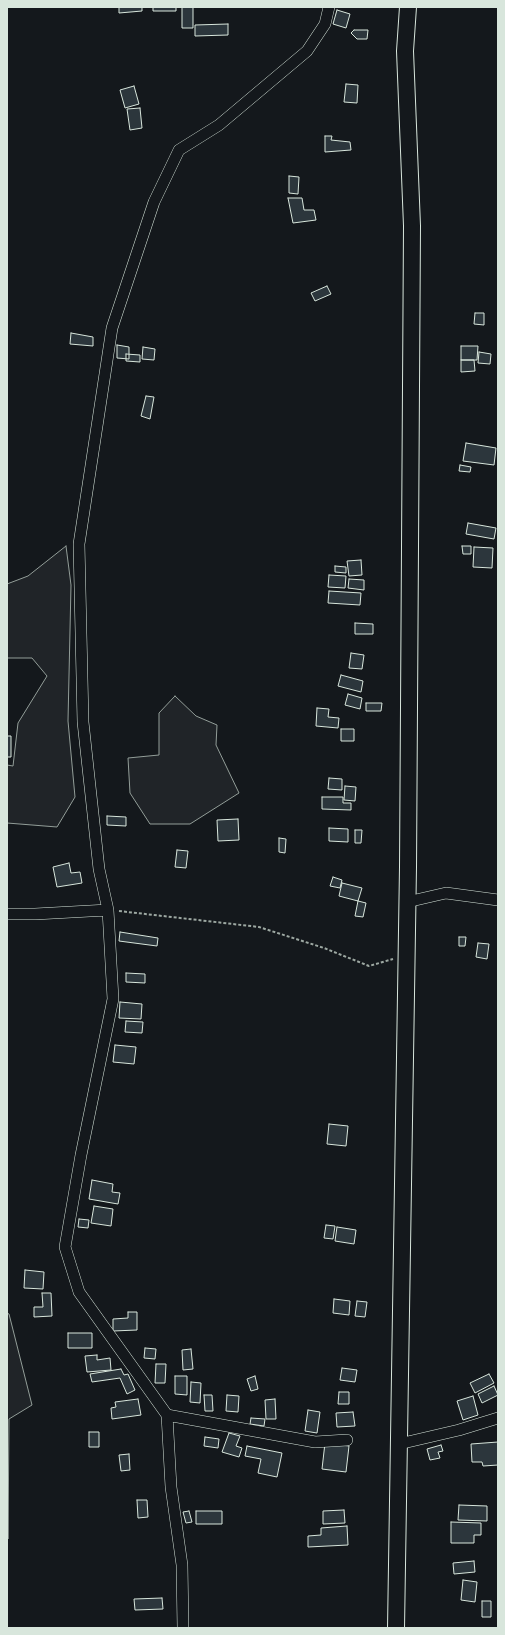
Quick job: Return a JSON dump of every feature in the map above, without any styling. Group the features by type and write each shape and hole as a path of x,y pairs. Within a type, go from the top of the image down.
{"main road":[{"path":"396,1628 407,902 412,226 405,51 408,7"}],"street":[{"path":"183,1628 182,1565 171,1487 167,1415 79,1292 65,1247 81,1155 113,998 108,910 99,869 83,722 79,544 112,328 154,202 179,150 219,125 307,51 325,24 329,7"},
{"path":"407,902 446,893 498,900"},
{"path":"7,914 108,910"},
{"path":"167,1415 315,1442 347,1440"},
{"path":"399,1444 459,1430 498,1418"}],"path":[{"path":"108,910 259,927 324,948 369,966 406,954"}],"shaded area":[{"path":"66,546 71,585 68,721 75,797 57,827 7,823 7,765 13,766 18,723 47,676 32,658 7,658 7,584 28,576"},
{"path":"175,696 196,716 217,725 216,745 239,793 190,824 150,824 130,793 128,758 159,755 159,713"},
{"path":"7,1313 9,1314 32,1405 9,1419 8,1539"}],"building":[{"path":"119,7 142,7 142,11 119,13"},
{"path":"153,7 176,7 176,11 153,11"},
{"path":"182,7 193,7 193,28 182,28"},
{"path":"337,10 350,14 346,28 333,24"},
{"path":"228,24 228,35 195,36 195,25"},
{"path":"354,30 368,30 367,39 357,39 351,33"},
{"path":"346,84 358,85 357,103 344,102"},
{"path":"134,86 139,104 125,108 120,90"},
{"path":"140,108 142,128 130,130 127,109"},
{"path":"325,136 332,136 331,140 350,142 351,150 325,152"},
{"path":"289,176 299,177 298,194 289,193"},
{"path":"288,198 302,198 304,210 314,210 316,220 293,223"},
{"path":"327,286 331,294 315,301 311,293"},
{"path":"475,313 484,313 484,325 474,324"},
{"path":"71,333 93,337 93,346 70,344"},
{"path":"117,345 129,347 129,359 117,358"},
{"path":"461,346 478,346 477,360 461,360"},
{"path":"143,347 155,349 154,360 142,359"},
{"path":"479,352 491,354 490,364 478,363"},
{"path":"126,354 140,355 140,362 126,361"},
{"path":"461,360 474,360 475,371 461,372"},
{"path":"146,396 154,397 150,419 141,416"},
{"path":"466,443 496,448 494,465 463,461"},
{"path":"460,465 471,467 470,472 459,471"},
{"path":"468,523 496,528 494,539 466,534"},
{"path":"462,546 471,546 471,554 463,554"},
{"path":"474,547 493,548 492,568 473,567"},
{"path":"361,560 362,575 349,576 347,561"},
{"path":"335,566 346,567 346,573 335,572"},
{"path":"329,575 346,576 345,588 328,587"},
{"path":"349,579 364,580 364,590 348,588"},
{"path":"329,591 361,593 360,605 328,603"},
{"path":"355,623 373,624 373,634 355,634"},
{"path":"351,653 364,655 362,669 349,668"},
{"path":"341,675 363,681 361,692 338,686"},
{"path":"348,694 362,698 360,709 345,705"},
{"path":"366,703 382,703 381,711 366,711"},
{"path":"317,708 329,709 328,717 339,718 338,728 316,726"},
{"path":"341,729 354,729 354,741 341,741"},
{"path":"7,736 11,736 11,757 7,757"},
{"path":"329,778 342,779 342,790 328,789"},
{"path":"345,786 356,787 355,801 344,800"},
{"path":"322,797 343,797 343,803 351,803 351,810 322,809"},
{"path":"107,816 126,817 126,826 107,825"},
{"path":"238,819 239,840 218,841 217,820"},
{"path":"329,828 348,829 348,842 329,841"},
{"path":"355,830 362,830 361,843 355,843"},
{"path":"279,838 286,839 285,853 279,852"},
{"path":"177,850 188,851 186,868 175,867"},
{"path":"69,863 71,873 80,872 82,883 57,887 53,867"},
{"path":"333,877 342,880 340,888 330,886"},
{"path":"342,883 362,888 358,901 339,896"},
{"path":"358,901 366,903 363,917 355,916"},
{"path":"120,932 158,938 157,946 119,941"},
{"path":"459,937 466,937 465,946 459,946"},
{"path":"478,943 489,944 487,959 476,957"},
{"path":"126,973 145,974 145,983 126,982"},
{"path":"120,1002 142,1004 141,1019 119,1018"},
{"path":"126,1021 143,1022 142,1033 125,1032"},
{"path":"115,1045 136,1047 134,1064 113,1062"},
{"path":"329,1124 348,1126 346,1146 327,1144"},
{"path":"92,1180 113,1184 112,1192 120,1193 118,1204 89,1199"},
{"path":"94,1206 113,1209 111,1226 91,1223"},
{"path":"79,1219 89,1220 88,1228 78,1227"},
{"path":"326,1225 335,1226 333,1239 324,1238"},
{"path":"337,1227 356,1230 354,1244 335,1241"},
{"path":"25,1270 44,1272 43,1289 24,1288"},
{"path":"42,1293 51,1293 52,1316 34,1317 34,1307 43,1307"},
{"path":"334,1299 350,1301 349,1315 333,1313"},
{"path":"357,1301 367,1302 365,1317 355,1316"},
{"path":"128,1312 137,1312 137,1330 113,1331 113,1319 128,1318"},
{"path":"68,1333 92,1333 92,1348 68,1348"},
{"path":"145,1348 156,1349 155,1359 144,1358"},
{"path":"191,1349 193,1369 183,1370 182,1350"},
{"path":"97,1355 97,1360 110,1358 111,1370 87,1372 85,1356"},
{"path":"156,1364 166,1364 165,1383 155,1383"},
{"path":"342,1368 357,1370 355,1382 340,1380"},
{"path":"121,1369 124,1375 128,1374 135,1390 127,1394 120,1378 92,1382 90,1374"},
{"path":"489,1374 494,1383 475,1393 470,1383"},
{"path":"175,1376 187,1376 187,1395 175,1394"},
{"path":"255,1376 258,1389 251,1391 247,1379"},
{"path":"191,1382 201,1383 200,1403 190,1402"},
{"path":"494,1386 498,1395 482,1403 478,1394"},
{"path":"339,1392 349,1392 349,1404 338,1404"},
{"path":"204,1395 212,1395 213,1411 205,1411"},
{"path":"227,1395 239,1396 238,1412 226,1411"},
{"path":"473,1396 478,1415 463,1420 457,1401"},
{"path":"138,1399 141,1415 112,1419 111,1408 116,1407 115,1402"},
{"path":"275,1399 276,1419 266,1419 265,1400"},
{"path":"308,1410 320,1412 317,1433 305,1431"},
{"path":"353,1412 355,1426 337,1427 336,1413"},
{"path":"251,1418 265,1419 264,1426 250,1424"},
{"path":"89,1432 99,1432 99,1447 89,1447"},
{"path":"229,1433 240,1436 236,1446 242,1448 239,1457 222,1452"},
{"path":"205,1437 219,1439 218,1448 204,1446"},
{"path":"498,1442 498,1465 483,1466 482,1462 472,1462 471,1444"},
{"path":"325,1443 349,1446 346,1472 322,1469"},
{"path":"441,1445 443,1451 438,1452 440,1458 430,1460 427,1449"},
{"path":"247,1446 282,1453 277,1477 258,1473 261,1459 245,1456"},
{"path":"129,1454 130,1470 121,1471 119,1455"},
{"path":"137,1500 147,1500 148,1517 138,1518"},
{"path":"459,1505 487,1506 487,1521 458,1520"},
{"path":"344,1510 345,1523 323,1524 323,1511"},
{"path":"189,1511 192,1522 186,1523 183,1512"},
{"path":"196,1511 222,1511 222,1524 196,1524"},
{"path":"451,1522 481,1523 481,1535 474,1535 474,1543 451,1543"},
{"path":"347,1526 348,1545 308,1547 308,1536 321,1535 321,1528"},
{"path":"474,1561 475,1572 454,1574 453,1563"},
{"path":"463,1580 477,1582 475,1602 461,1600"},
{"path":"162,1598 163,1609 135,1610 134,1599"},
{"path":"482,1601 491,1601 491,1617 482,1617"}]}
